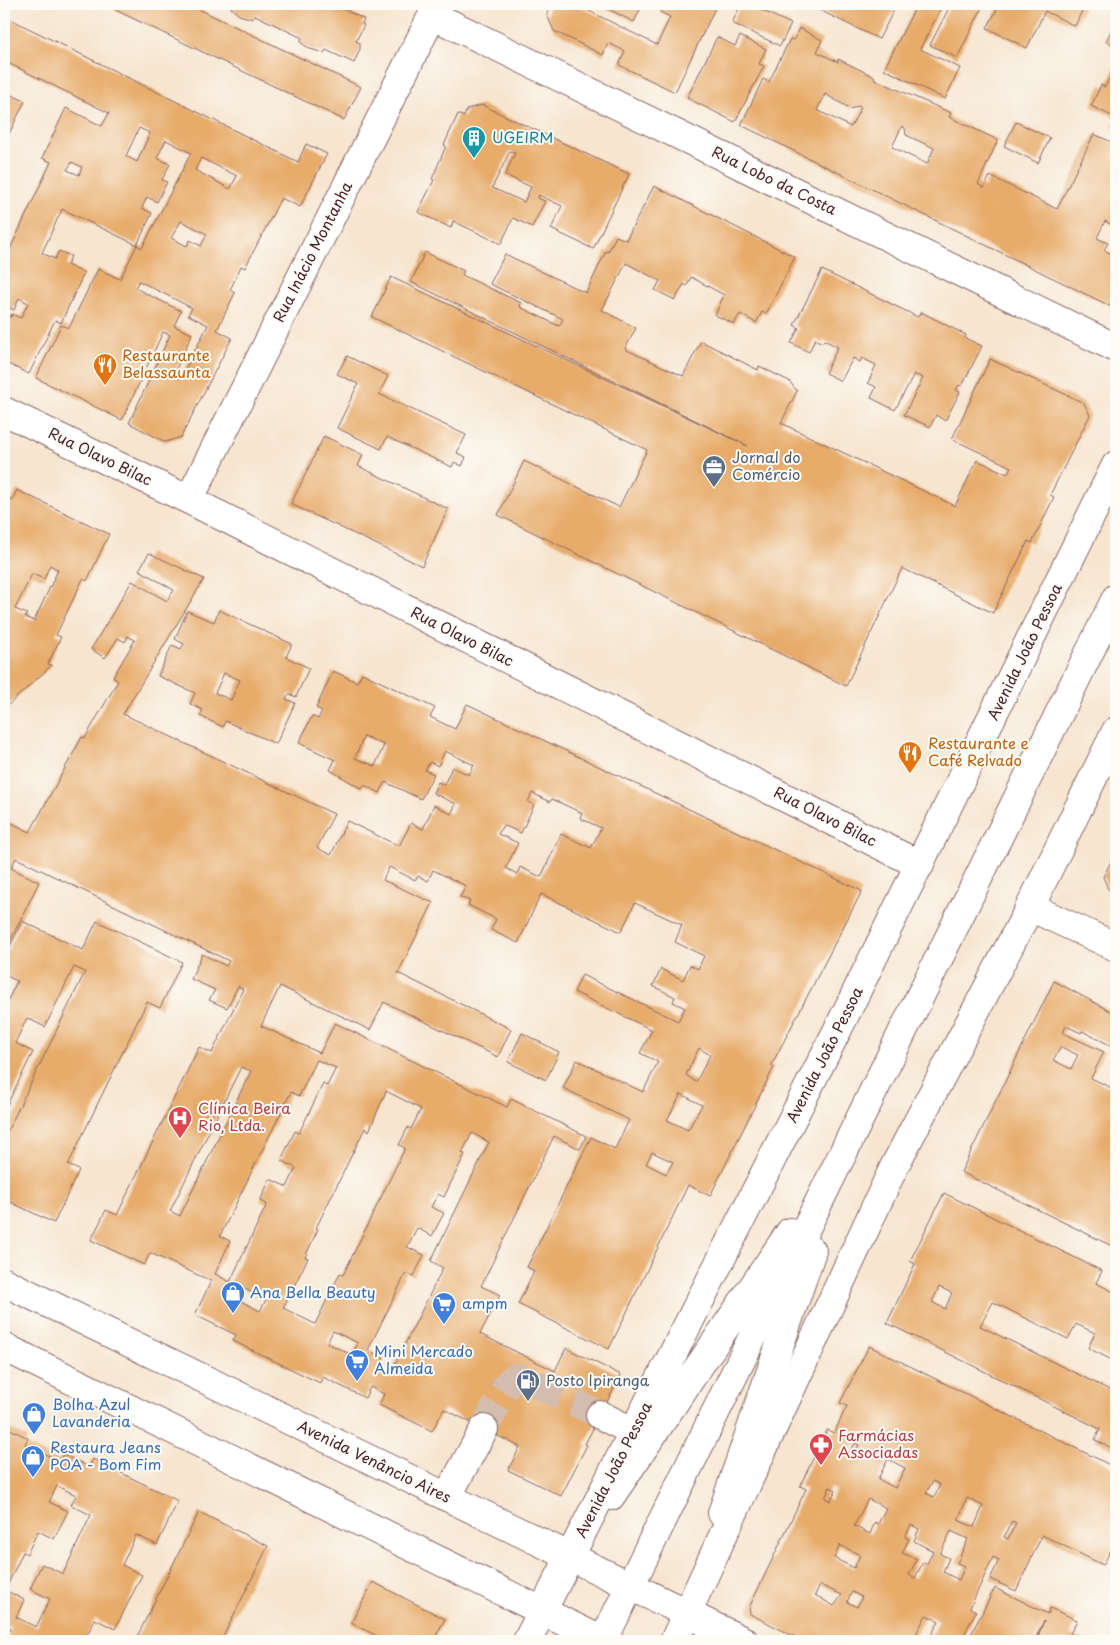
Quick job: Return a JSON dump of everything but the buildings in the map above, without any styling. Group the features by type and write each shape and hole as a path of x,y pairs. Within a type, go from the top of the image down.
{"main road":[{"name":"Rua Lobo da Costa","path":"435,9 1116,348"},
{"name":"Rua Inácio Montanha","path":"189,500 435,9"},
{"name":"Rua Olavo Bilac","path":"4,411 189,500 920,864"},
{"name":"Avenida João Pessoa","path":"526,1641 634,1432 920,864 1116,465"},
{"path":"4,1347 540,1612 603,1641 849,1146 1116,598"},
{"path":"674,1641 894,1167 1030,906 1116,731"},
{"path":"1030,906 1116,947"},
{"path":"570,1557 849,1146"},
{"path":"688,1612 849,1146"},
{"name":"Avenida Venâncio Aires","path":"4,1282 570,1557 688,1612 744,1641"},
{"path":"600,1415 634,1432"},
{"path":"446,1497 484,1429"}],"tunnel":[{"path":"484,1429 508,1383 515,1377 524,1378 600,1415"}],"place":[{"name":"UGEIRM","path":"474,159"},
{"name":"Restaurante Belassaunta","path":"105,386"},
{"name":"Jornal do Comércio","path":"714,488"},
{"name":"Restaurante e Café Relvado","path":"910,774"},
{"name":"Clínica Beira Rio, Ltda.","path":"180,1139"},
{"name":"Ana Bella Beauty","path":"233,1314"},
{"name":"ampm","path":"444,1325"},
{"name":"Mini Mercado Almeida","path":"357,1382"},
{"name":"Posto Ipiranga","path":"528,1402"},
{"name":"Bolha Azul Lavanderia","path":"34,1435"},
{"name":"Farmácias Associadas","path":"821,1466"},
{"name":"Restaura Jeans POA - Bom Fim","path":"33,1478"}]}
